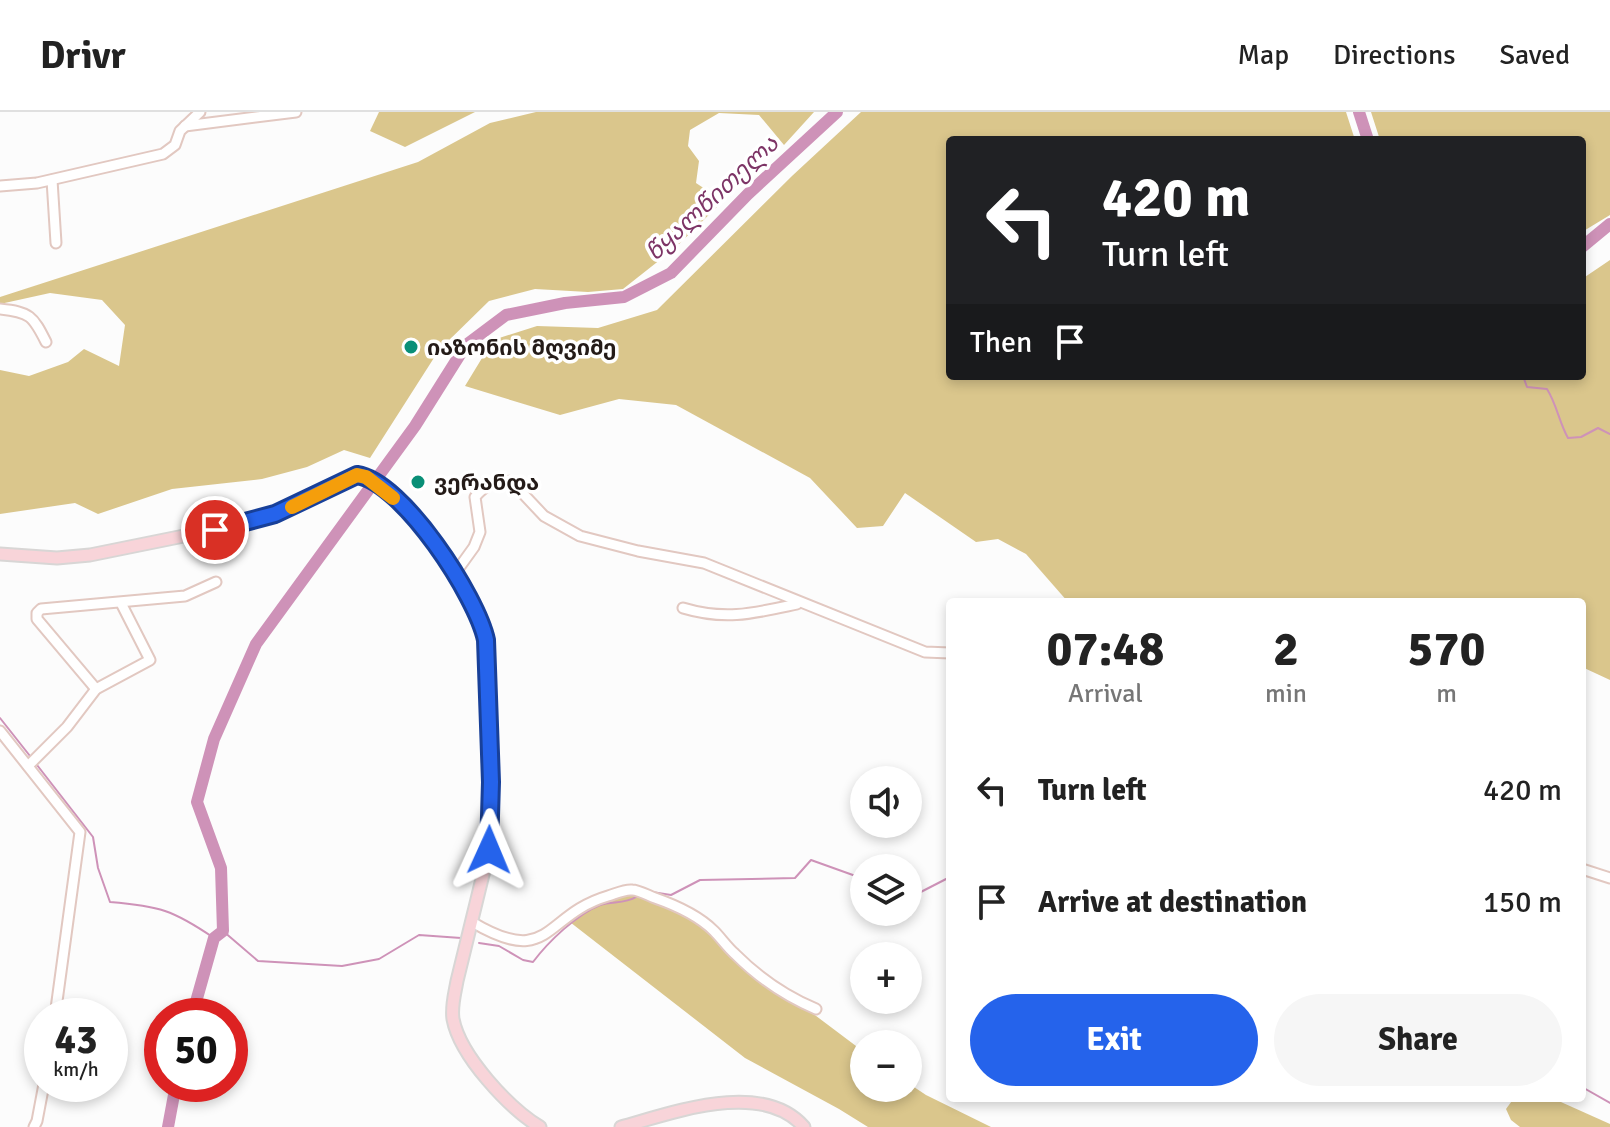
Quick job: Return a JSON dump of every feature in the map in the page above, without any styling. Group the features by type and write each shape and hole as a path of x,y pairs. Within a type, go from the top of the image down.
{"main road":[{"path":"0,554 57,558 115,551 243,524 275,514 353,476 366,477 394,498 423,527 456,572 483,622 486,640 491,782 489,850 457,981 453,1019 461,1041 490,1081 523,1117 540,1127"},
{"path":"621,1127 709,1102 742,1102 778,1109 795,1117 804,1127"}],"street":[{"path":"0,186 37,183 163,154 175,145 180,131 200,112"},
{"path":"185,126 296,112"},
{"path":"52,180 56,243"},
{"path":"0,309 26,313 34,319 46,342"},
{"path":"456,572 474,547 480,532 475,497 490,484 507,480 517,486 535,509 567,530 638,551 704,563 925,652 946,653"},
{"path":"96,689 37,619 41,609 185,596 216,582"},
{"path":"28,766 67,727 96,689 150,660 121,603"},
{"path":"683,608 706,615 724,616 800,604"},
{"path":"0,731 80,832 57,998"},
{"path":"1586,870 1610,878"},
{"path":"472,922 507,941 537,940 546,936 558,923 602,898 631,890 675,905 712,929 771,985 794,1000 816,1009"},
{"path":"34,1127 41,1102"}],"shaded area":[{"path":"379,112 475,112 405,147 370,131"},
{"path":"536,112 814,112 784,145 759,115 719,113 690,130 688,146 699,161 696,183 723,201 675,248 623,289 588,292 535,289 489,301 439,350 370,458 344,450 307,467 262,479 172,489 98,514 75,503 0,514 0,370 29,376 68,362 84,349 119,366 125,325 102,300 50,293 0,304 0,297 418,162 490,123"},
{"path":"861,112 1346,112 1354,136 946,136 946,380 1586,380 1586,276 1610,260 1610,680 1586,669 1586,598 1064,598 1026,554 998,539 976,542 905,493 883,526 857,528 810,478 676,405 619,399 560,415 465,386 493,340 537,326 598,328 657,310"},
{"path":"1371,112 1610,112 1610,215 1586,230 1586,136 1379,136"},
{"path":"628,893 674,903 751,967 850,1041 850,1102 922,1102 922,1092 991,1127 868,1127 745,1058 566,919 601,900"},
{"path":"1511,1102 1561,1102 1610,1124 1610,1127 1520,1127 1511,1120 1506,1109"}],"waterway":[{"name":"წყალწითელა","path":"197,998 214,938 223,931 221,868 197,802 214,739 256,644 415,426 466,345 506,315 565,303 624,297 671,273 748,194 837,112"},
{"name":"წყალწითელა","path":"1359,112 1367,136"},
{"name":"წყალწითელა","path":"1586,244 1610,224"},
{"path":"1524,380 1527,387 1547,389 1568,438 1581,437 1598,428 1610,434"},
{"path":"0,718 30,756"},
{"path":"37,765 93,837 98,868 110,902 165,911 214,938"},
{"path":"652,892 671,895 700,880 795,878 811,860 850,874"},
{"path":"922,891 946,879"},
{"path":"479,943 499,946 523,960 533,962 582,915 600,905 636,897"},
{"path":"223,931 258,961 342,966 379,959 419,935 461,938"},
{"path":"1586,1089 1610,1103"},
{"name":"წყალწითელა","path":"168,1127 173,1102"}],"slow traffic":[{"path":"292,507 357,475 366,477 393,498"}],"place":[{"name":"იაზონის მღვიმე","path":"411,347"},
{"name":"ვერანდა","path":"418,482"}],"route":[{"path":"215,530 275,514 357,475 366,477 394,498 423,527 456,572 483,622 491,782 489,850"}]}
